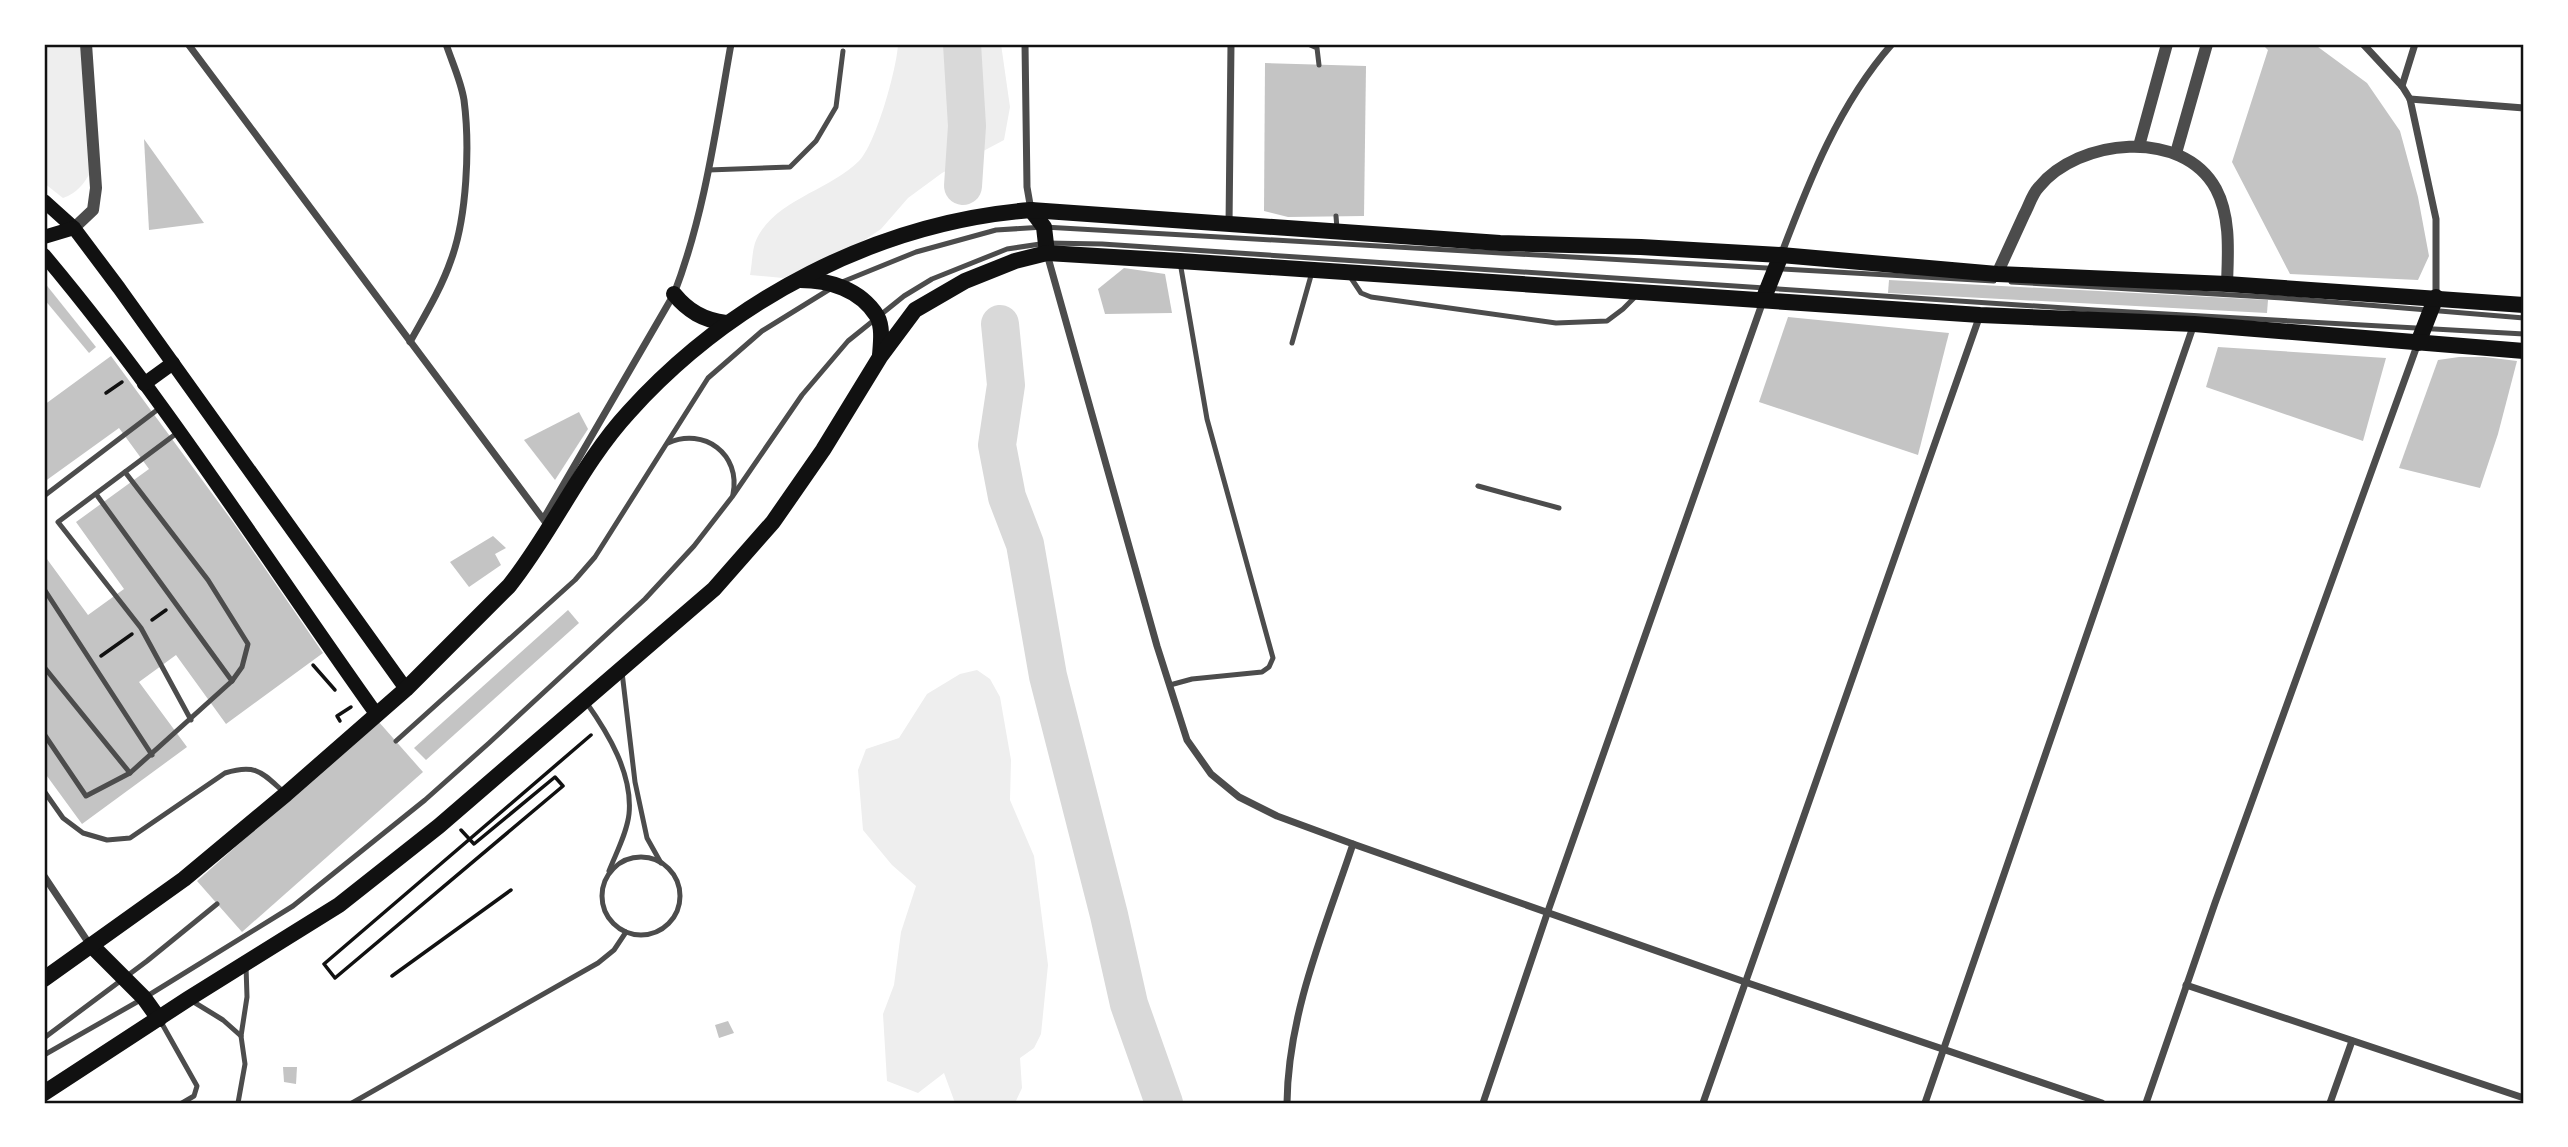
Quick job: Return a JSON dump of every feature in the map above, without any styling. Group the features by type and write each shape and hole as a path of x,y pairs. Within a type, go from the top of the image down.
{"main road":[{"path":"44,201 74,228 406,689"},
{"path":"1031,210 1046,241"},
{"path":"44,979 184,878 288,796 406,689 524,568 546,523 628,412 726,323 798,280 880,242 962,219 1031,210 1229,225 1337,224 1500,243 1641,247 1778,262 2227,284 2434,304 2524,304"},
{"path":"44,237 74,228"},
{"path":"44,1093 339,905 439,826 714,589 773,522 823,450 880,357 915,310 965,281 1015,261 1046,241 1180,261 1312,271 1640,291 1766,293 1980,316 2194,324 2524,351"},
{"path":"44,255 82,300 170,419 377,715"},
{"path":"1766,293 1778,262"},
{"path":"798,280 817,280 837,285 857,296 877,317 881,334 880,357"},
{"path":"674,293 691,312 726,323"},
{"path":"2418,343 2434,304"},
{"path":"140,378 173,363"},
{"path":"91,945 144,998 159,1019"}],"street":[{"path":"74,228 93,210 96,188 86,44"},
{"path":"188,44 546,523 674,293 696,226 731,44"},
{"path":"410,342 438,293 453,257 464,196 467,153 463,98 446,44"},
{"path":"1026,44 1027,187 1031,210"},
{"path":"1229,225 1231,44"},
{"path":"1778,262 1809,183 1854,93 1892,44"},
{"path":"2139,146 2167,44"},
{"path":"2176,153 2207,44"},
{"path":"2363,44 2402,86 2410,99 2436,219 2434,304"},
{"path":"2402,86 2415,44"},
{"path":"2410,99 2524,108"},
{"path":"1997,274 2037,188 2060,166 2094,152 2139,146 2176,153 2198,169 2216,188 2225,217 2227,284"},
{"path":"1046,241 1157,646 1187,740 1211,774 1239,797 1277,816 1353,844 1745,982 2102,1103"},
{"path":"1483,1103 1766,293"},
{"path":"1703,1103 1980,316"},
{"path":"1925,1103 2194,324"},
{"path":"2146,1103 2186,985 2418,343"},
{"path":"1287,1103 1293,1034 1306,983 1353,844"},
{"path":"44,876 91,945"},
{"path":"2186,985 2521,1099"},
{"path":"2330,1103 2353,1041"}],"lane":[{"path":"1308,44 1317,48 1319,65"},
{"path":"708,170 790,167 816,141 836,107 843,51"},
{"path":"396,741 575,580 595,557 709,378 762,331 837,285 916,252 996,230 1046,241 1766,293 2524,334"},
{"path":"44,1055 144,998 293,906 434,792 645,599 694,546 732,497 802,395 848,341 904,296 932,279 1007,249 1046,241 1778,262 2283,298 2434,304 2524,318"},
{"path":"1170,685 1192,679 1262,672 1269,667 1273,658 1207,419 1180,261"},
{"path":"1292,343 1312,271"},
{"path":"1347,272 1361,293 1371,297 1556,323 1607,321 1640,291"},
{"path":"170,419 125,472 58,522 141,628 191,720"},
{"path":"44,496 170,419"},
{"path":"666,444 685,437 695,438 721,450 732,467 732,497"},
{"path":"44,734 86,796 130,773 152,755 232,681 242,667 248,644 208,580 125,472"},
{"path":"1478,486 1559,508"},
{"path":"96,494 232,681"},
{"path":"44,589 152,755"},
{"path":"44,667 130,773"},
{"path":"621,669 635,782 647,838 661,863"},
{"path":"584,700 602,725 624,772 629,814 602,889 607,915 615,925 626,932 652,934 664,928 679,908 678,882 661,863 650,858 625,860 607,877"},
{"path":"44,791 63,818 83,833 107,840 130,838 225,773 241,768 257,769 288,796"},
{"path":"44,1038 217,904"},
{"path":"352,1103 598,963 614,950 626,932"},
{"path":"238,1103 244,1064 241,1036 247,997 246,963"},
{"path":"188,999 216,1015 241,1036"},
{"path":"159,1019 197,1086 194,1096 182,1103"}],"path":[{"path":"457,826 474,845 555,777 563,786 335,978 324,964 602,725"},
{"path":"392,976 511,890"}],"shaded area":[{"path":"44,44 80,44 91,171 80,188 63,198 44,183"},
{"path":"898,44 1001,44 1010,107 1004,140 942,173 908,198 881,229 851,249 783,278 750,275 755,243 774,217 847,171 866,152 884,105"},
{"path":"977,670 990,679 1000,697 1011,760 1010,800 1034,856 1048,965 1041,1034 1034,1048 1020,1058 1022,1088 1015,1103 955,1103 944,1073 918,1093 887,1081 883,1014 894,985 901,932 916,886 892,865 863,830 858,770 866,749 899,738 927,694 960,674"}],"building":[{"path":"2262,44 2314,44 2367,83 2400,131 2418,197 2429,256 2418,280 2290,274 2232,162 2268,50"},
{"path":"1265,63 1366,66 1364,216 1288,217 1264,211"},
{"path":"144,139 204,223 149,230"},
{"path":"1124,268 1165,274 1172,313 1105,314 1098,289"},
{"path":"1889,280 2268,300 2267,313 1888,293"},
{"path":"44,282 96,347 89,353 44,299"},
{"path":"1788,317 1949,333 1918,455 1759,402"},
{"path":"2218,347 2386,358 2363,441 2206,387"},
{"path":"111,356 233,522 323,653 226,724 176,655 139,682 187,747 82,824 44,772 44,555 88,615 124,589 76,522 149,469 119,428 44,482 44,405"},
{"path":"2459,357 2517,361 2498,434 2480,488 2399,468 2438,360"},
{"path":"579,412 588,429 555,480 524,440"},
{"path":"493,536 506,548 495,554 501,565 469,587 450,562"},
{"path":"568,610 579,623 426,760 414,748"},
{"path":"378,721 423,772 242,932 197,881"},
{"path":"728,1021 734,1033 719,1038 715,1025"},
{"path":"283,1067 297,1067 296,1084 284,1082"}],"waterway":[{"path":"962,44 967,126 963,186"},
{"path":"1000,324 1006,385 997,445 1007,497 1025,544 1048,676 1129,1004 1164,1103"}]}
